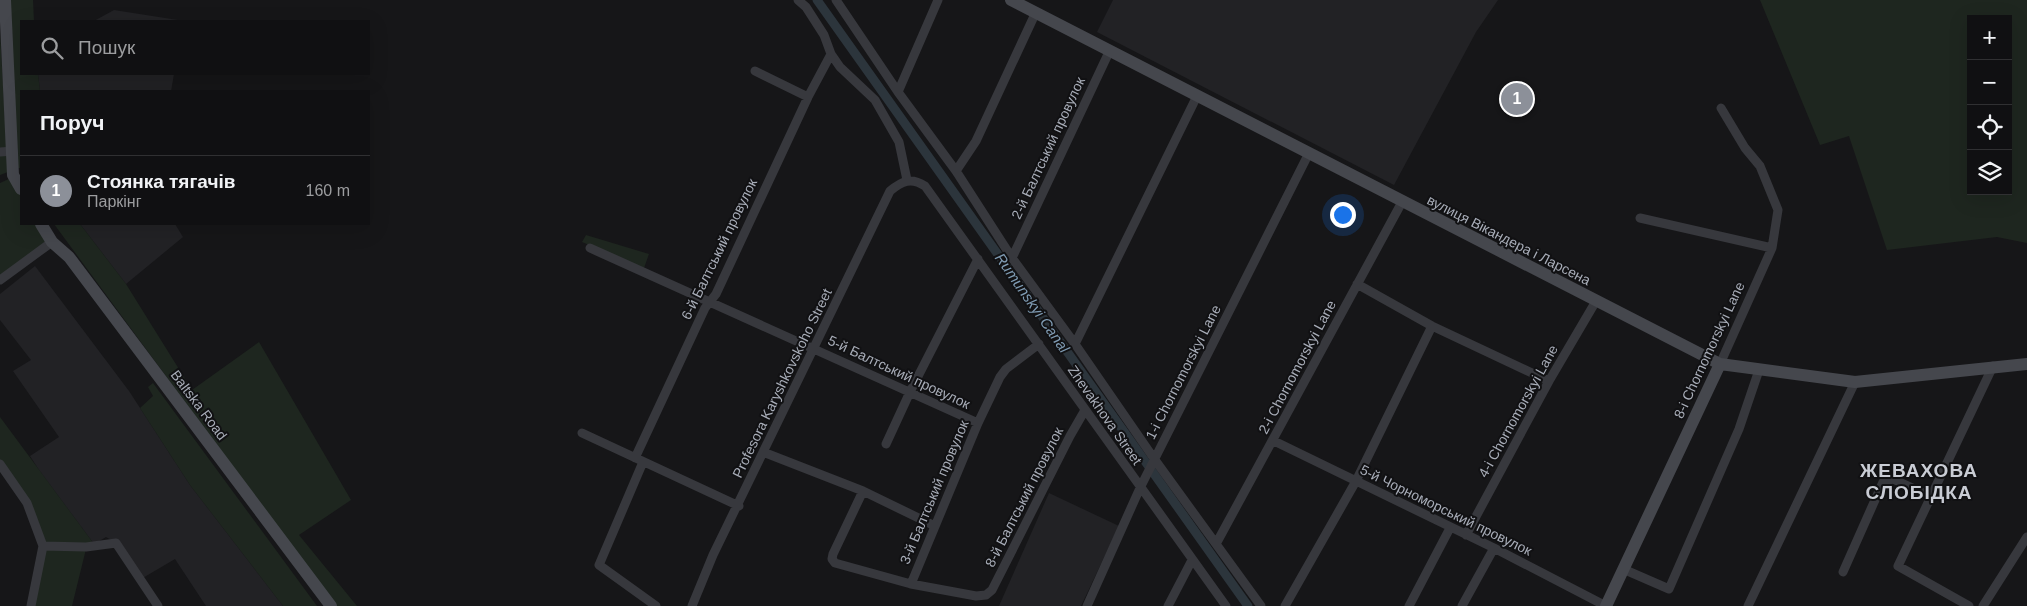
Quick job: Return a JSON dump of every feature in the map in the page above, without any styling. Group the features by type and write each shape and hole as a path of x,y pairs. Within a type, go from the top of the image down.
{"street":[{"path":"5,0 6,152 13,176 20,187"},
{"path":"798,0 806,6 824,35 831,54 840,67 875,100 898,142 907,180"},
{"name":"Zhevakhova Street","path":"836,0 898,92 956,171 1012,258 1075,344 1154,462 1261,606"},
{"path":"898,92 938,0"},
{"name":"вулиця Вікандера і Ларсена","path":"1011,0 1720,364 1855,382 1993,366 2027,364"},
{"path":"956,171 976,141 1036,12"},
{"name":"2-й Балтський провулок","path":"1012,258 1110,50"},
{"name":"6-й Балтський провулок","path":"656,606 599,565 639,460 710,301 716,294 808,97 831,54"},
{"path":"755,71 808,97"},
{"path":"1075,344 1197,96"},
{"name":"8-i Chornomorskyi Lane","path":"1606,606 1720,364 1772,248 1778,210 1760,166 1745,148 1721,108"},
{"name":"1-i Chornomorskyi Lane","path":"1087,606 1141,486 1309,153"},
{"name":"Zhevakhova Street","path":"907,180 919,182 925,186 1226,606"},
{"name":"Profesora Karyshkovskoho Street","path":"692,606 763,452 890,191 900,182 907,180"},
{"name":"2-i Chornomorskyi Lane","path":"1216,544 1274,441 1402,202"},
{"path":"1640,218 1772,248"},
{"name":"Baltska Road","path":"42,225 52,242 69,257 332,606"},
{"path":"0,280 52,242"},
{"name":"5-й Балтський провулок","path":"590,248 978,423"},
{"path":"886,444 910,392 978,259"},
{"path":"1357,284 1432,326 1549,381"},
{"name":"4-i Chornomorskyi Lane","path":"1466,535 1549,381 1596,301"},
{"path":"1285,606 1356,481 1432,326"},
{"name":"3-й Балтський провулок","path":"911,584 978,423 1000,377 1006,369 1039,344"},
{"path":"1969,606 1898,566 1993,366"},
{"path":"1623,569 1669,589 1739,429 1759,370"},
{"path":"1748,606 1855,382"},
{"name":"8-й Балтський провулок","path":"911,584 976,596 986,595 992,590 1085,410"},
{"path":"582,433 739,506"},
{"name":"5-й Чорноморський провулок","path":"1274,441 1494,548 1606,606"},
{"path":"763,452 863,491 935,526"},
{"path":"0,464 27,503 43,546 31,606"},
{"path":"1843,572 1883,482 1893,479 1932,497"},
{"path":"863,491 832,559 835,563 911,584"},
{"path":"1409,606 1450,528"},
{"path":"1982,606 2027,537"},
{"path":"43,546 86,547 116,543 158,606"},
{"path":"1462,606 1494,548"},
{"path":"1168,606 1192,560"}],"shaded area":[{"path":"8,0 33,0 34,20 20,20 20,75 38,75 40,90 20,90 20,168 15,168"},
{"path":"1113,0 1498,0 1476,32 1394,185 1097,32"},
{"path":"1760,0 2027,0 2027,243 1997,237 1887,250 1849,136 1820,145"},
{"path":"114,10 178,20 96,20"},
{"path":"0,32 8,172 0,175"},
{"path":"38,75 174,75 171,90 40,90"},
{"path":"11,178 20,193 20,225 41,225 52,242 0,280 0,183"},
{"path":"55,225 81,225 126,284 192,390 259,342 351,500 299,535 357,606 335,606"},
{"path":"81,225 176,225 183,237 126,284"},
{"path":"586,235 649,254 644,268 582,242"},
{"path":"35,266 129,391 190,485 283,606 206,606 175,559 141,579 117,543 106,537 94,544 39,470 30,456 59,437 13,371 31,360 0,320 0,294"},
{"path":"153,383 317,606 283,606 190,485 140,408 153,396 148,387"},
{"path":"0,417 94,544 45,544 0,461"},
{"path":"1049,493 1119,526 1081,606 999,606"},
{"path":"44,547 86,549 72,606 31,606"}],"waterway":[{"name":"Rumunskyi Canal","path":"817,0 1248,606"}],"place":[{"name":"Стоянка тягачів","path":"1517,99"}],"district":[{"name":"ЖЕВАХОВА СЛОБІДКА","path":"1919,481"}]}
